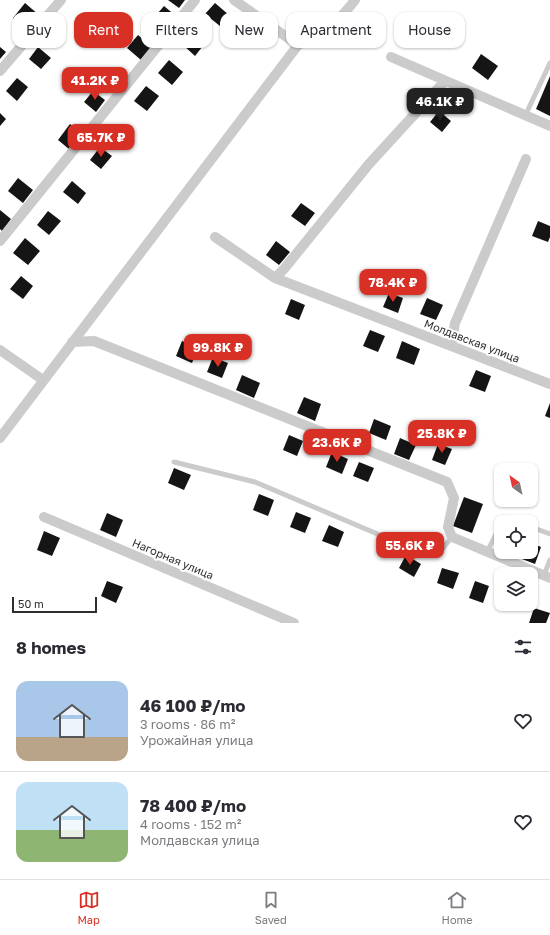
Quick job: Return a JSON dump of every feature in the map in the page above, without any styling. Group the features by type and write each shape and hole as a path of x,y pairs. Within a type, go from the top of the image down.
{"street":[{"path":"0,71 61,0"},
{"path":"0,241 195,0"},
{"path":"234,0 286,37"},
{"path":"346,12 354,0"},
{"path":"0,438 42,380 296,48"},
{"path":"391,57 550,126"},
{"path":"275,278 284,269 369,164 445,81"},
{"path":"451,346 455,323 526,159"},
{"name":"Молдавская улица","path":"215,237 275,278 550,384"},
{"path":"72,342 94,341 447,482 454,498 448,527 452,537 547,577"},
{"path":"0,350 42,380"},
{"name":"Нагорная улица","path":"44,517 294,623"}],"lane":[{"path":"526,116 550,63"},
{"path":"174,462 254,482 427,555 438,554 452,537"},
{"path":"538,530 550,534"},
{"path":"487,552 494,538"},
{"path":"547,577 550,560"}],"building":[{"path":"168,0 185,0 179,8"},
{"path":"25,3 36,12 18,12"},
{"path":"215,3 226,12 220,12 220,26 212,20 212,12 207,12"},
{"path":"164,6 171,12 159,12"},
{"path":"138,35 141,38 141,48 151,48 141,60 127,48 133,48 133,41"},
{"path":"0,47 6,52 0,59"},
{"path":"37,48 51,58 41,69 29,59"},
{"path":"186,48 201,48 195,56"},
{"path":"481,54 498,66 488,80 472,68"},
{"path":"169,60 183,72 172,85 158,73"},
{"path":"550,76 550,116 536,109"},
{"path":"17,78 28,87 17,101 6,91"},
{"path":"146,86 159,96 147,111 134,101"},
{"path":"93,91 105,100 96,112 84,102"},
{"path":"439,111 451,121 442,132 430,122"},
{"path":"0,113 6,119 0,126"},
{"path":"70,124 82,133 69,149 58,140"},
{"path":"100,147 112,156 101,169 90,160"},
{"path":"18,178 33,190 23,203 8,191"},
{"path":"72,181 86,193 78,204 63,192"},
{"path":"301,203 315,213 305,226 291,216"},
{"path":"0,210 11,219 2,231 0,229"},
{"path":"48,211 61,221 49,235 37,225"},
{"path":"538,221 550,226 550,237 548,242 532,236"},
{"path":"25,238 40,251 28,265 13,253"},
{"path":"276,241 290,252 279,265 266,255"},
{"path":"21,276 33,286 23,299 10,289"},
{"path":"389,293 403,298 398,313 383,307"},
{"path":"427,298 443,305 436,320 420,314"},
{"path":"291,299 305,305 299,320 285,314"},
{"path":"370,330 385,336 378,352 363,346"},
{"path":"182,341 198,347 192,363 176,356"},
{"path":"402,341 420,349 414,365 396,358"},
{"path":"213,357 228,363 222,378 207,372"},
{"path":"476,370 491,376 485,392 469,386"},
{"path":"242,375 260,383 254,398 236,390"},
{"path":"304,397 321,404 315,421 297,413"},
{"path":"550,403 550,418 545,416"},
{"path":"374,419 391,426 386,440 369,433"},
{"path":"289,435 303,441 297,456 283,450"},
{"path":"400,438 416,445 409,460 394,454"},
{"path":"438,444 452,449 445,465 432,460"},
{"path":"332,452 348,459 342,474 326,467"},
{"path":"359,462 374,468 368,482 353,476"},
{"path":"174,468 191,475 184,490 168,483"},
{"path":"259,494 274,500 268,516 253,510"},
{"path":"464,497 483,504 472,533 453,526"},
{"path":"296,512 311,518 305,533 290,527"},
{"path":"107,513 123,520 116,537 100,530"},
{"path":"329,525 344,532 338,547 322,541"},
{"path":"44,531 60,538 52,556 37,550"},
{"path":"538,546 541,547 538,556"},
{"path":"406,555 421,564 414,577 399,568"},
{"path":"522,559 537,559 535,564"},
{"path":"442,568 459,573 453,589 437,583"},
{"path":"107,581 123,587 116,603 101,596"},
{"path":"475,581 489,586 483,603 469,598"},
{"path":"538,609 550,613 546,623 529,623 533,611 538,611"}]}
